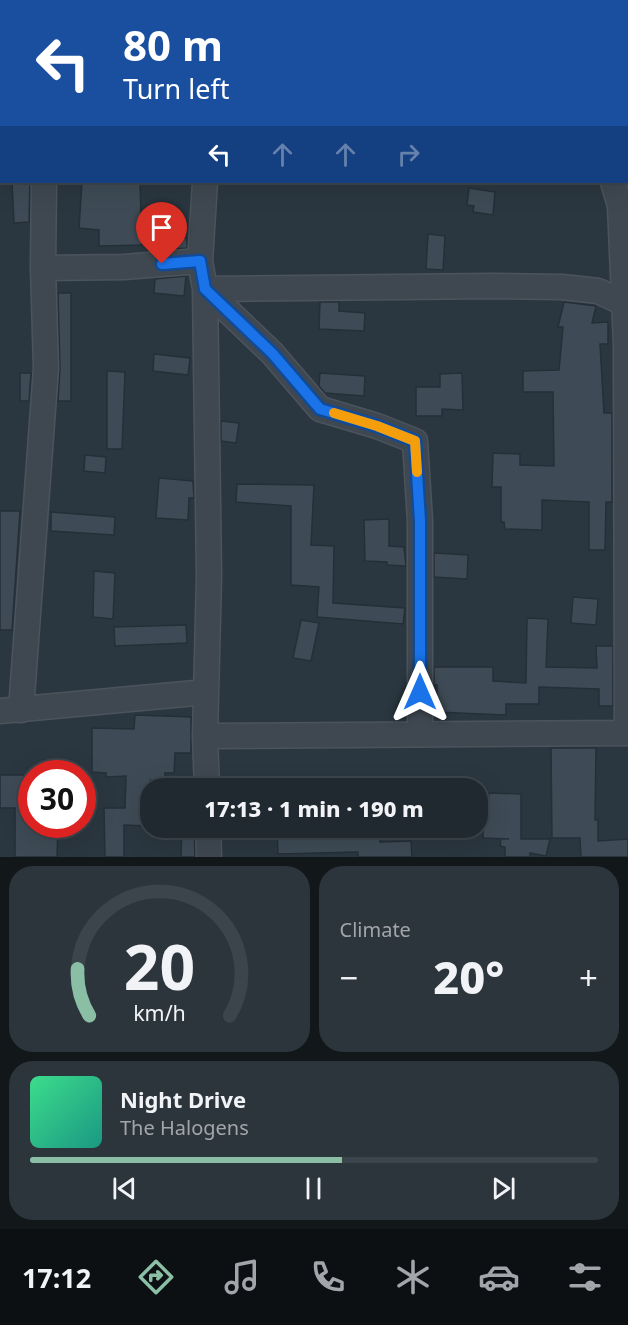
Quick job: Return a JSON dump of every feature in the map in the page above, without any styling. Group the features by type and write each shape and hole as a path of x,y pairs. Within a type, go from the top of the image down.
{"street":[{"path":"44,183 43,268 46,368 10,710 206,692"},
{"path":"205,183 200,261 205,289 209,576 205,736 207,778"},
{"path":"205,736 628,733 626,344 620,206 614,183"},
{"path":"43,268 124,267 200,261"},
{"path":"205,289 493,285 562,287 598,291 624,303"},
{"path":"205,289 272,353 320,409 377,426 415,441 420,521 420,733"},
{"path":"208,838 209,857"}],"building":[{"path":"12,183 30,183 29,222 14,223"},
{"path":"82,183 140,183 142,245 99,246 99,230 79,228"},
{"path":"469,188 495,192 493,215 473,212 474,206 467,205"},
{"path":"428,234 445,236 443,270 426,269"},
{"path":"159,237 187,238 187,248 158,250"},
{"path":"186,276 184,296 154,293 155,279"},
{"path":"58,293 71,293 71,401 58,401 60,368"},
{"path":"320,302 339,302 339,311 365,313 364,331 319,329"},
{"path":"564,302 596,306 592,323 608,322 608,344 600,344 604,413 612,413 612,502 606,502 605,550 589,550 589,502 542,500 542,530 505,529 504,522 501,522 501,487 492,487 493,453 520,454 520,465 554,466 553,392 523,392 523,371 559,370 563,327 558,327"},
{"path":"154,354 190,358 188,375 153,371"},
{"path":"107,371 125,372 122,449 107,449"},
{"path":"20,373 31,373 29,401 20,401"},
{"path":"320,373 365,376 364,396 325,393 319,386"},
{"path":"462,373 463,410 442,409 442,416 416,416 416,387 440,387 440,374"},
{"path":"221,421 239,423 236,443 221,441"},
{"path":"85,455 106,457 105,473 84,471"},
{"path":"159,478 193,481 194,498 189,498 188,520 156,518"},
{"path":"237,484 314,485 311,545 334,546 333,603 405,608 403,624 317,617 319,587 291,585 291,506 236,502"},
{"path":"0,511 20,511 12,630 0,630"},
{"path":"51,512 115,517 114,535 51,531"},
{"path":"389,519 389,546 404,547 406,566 365,561 364,520"},
{"path":"434,553 468,555 467,579 434,577"},
{"path":"94,571 115,573 113,619 93,617"},
{"path":"573,597 598,599 596,625 571,623"},
{"path":"527,618 548,619 546,667 597,668 596,646 613,646 613,706 599,706 599,689 539,687 539,704 506,704 506,715 436,712 437,685 434,685 434,667 493,667 493,681 526,683"},
{"path":"301,620 319,623 311,661 293,658"},
{"path":"186,625 187,643 115,646 114,627"},
{"path":"135,715 191,717 191,753 175,753 174,773 165,773 165,778 140,778 140,826 124,825 124,857 105,857 104,808 125,808 126,776 106,777 106,773 96,772 96,760 92,760 92,728 134,729"},
{"path":"551,748 596,748 595,820 598,820 598,841 628,839 628,857 581,857 580,838 552,838"},
{"path":"0,775 18,775 18,838 58,838 57,857 15,857 15,808 0,808"},
{"path":"489,793 521,794 521,839 550,839 546,856 530,853 530,857 505,857 505,847 500,846 501,839 509,839 483,838 488,838"},
{"path":"182,838 194,838 195,857 181,857"},
{"path":"277,838 380,838 380,842 411,841 412,857 358,857 358,852 278,854"}],"slow traffic":[{"path":"334,413 415,441 417,472"}],"route":[{"path":"162,264 200,261 205,289 272,353 320,409 377,426 415,441 420,521 420,692"}]}
